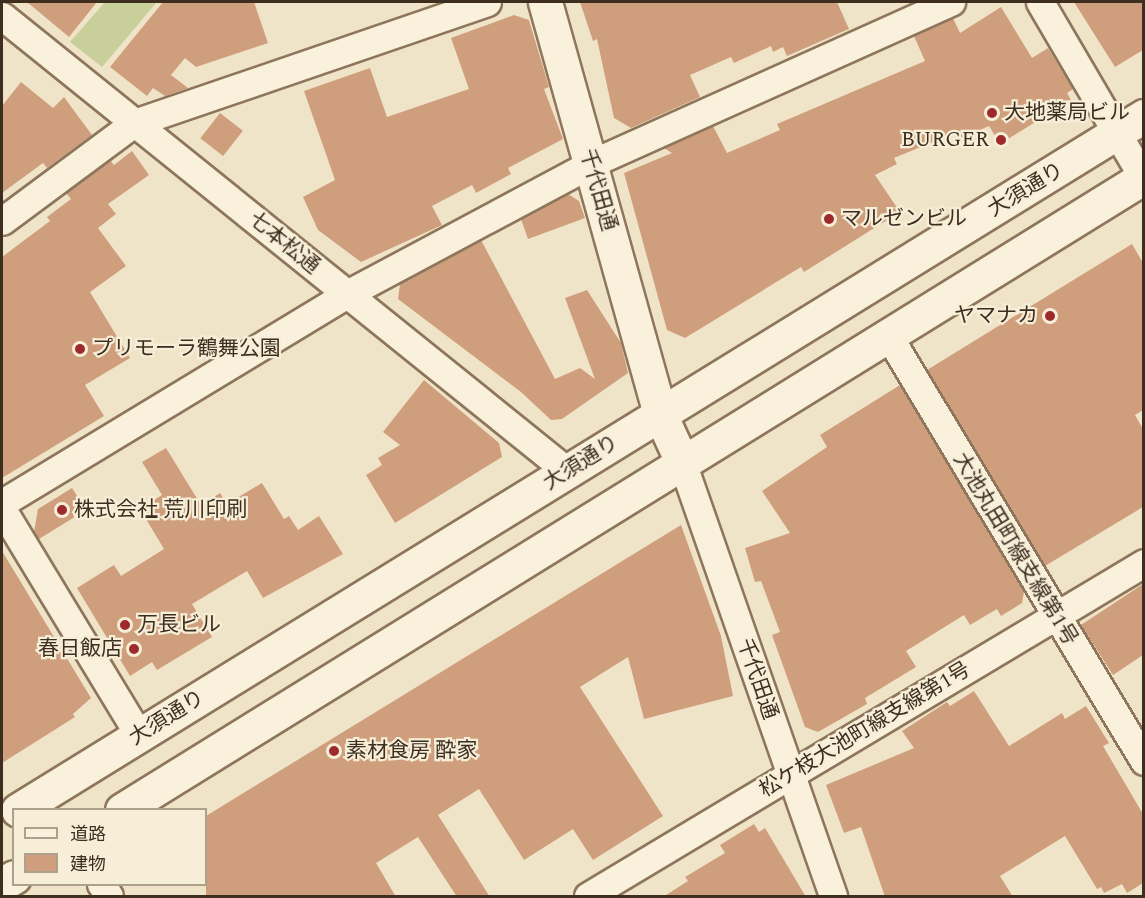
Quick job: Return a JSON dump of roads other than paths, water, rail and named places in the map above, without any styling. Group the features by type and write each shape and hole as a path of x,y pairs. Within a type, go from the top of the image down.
{"street":[{"path":"2,221 134,123 487,2"},
{"name":"千代田通","path":"545,2 660,414 682,462 832,897"},
{"path":"2,503 347,294 590,164 951,2"},
{"path":"125,808 1143,178 1130,124 1040,2"},
{"name":"七本松通","path":"2,16 567,471"},
{"name":"大須通り","path":"21,808 1130,124"},
{"name":"大池丸田町線支線第1号","path":"888,335 1055,618 1143,761"},
{"path":"2,509 139,735"},
{"name":"松ケ枝大池町線支線第1号","path":"588,897 1143,563"}],"place":[{"name":"大地薬局ビル","path":"992,113"},
{"name":"BURGER","path":"1001,140"},
{"name":"マルゼンビル","path":"829,219"},
{"name":"ヤマナカ","path":"1050,316"},
{"name":"プリモーラ鶴舞公園","path":"80,349"},
{"name":"株式会社 荒川印刷","path":"62,510"},
{"name":"万長ビル","path":"125,625"},
{"name":"春日飯店","path":"134,649"},
{"name":"素材食房 酔家","path":"334,751"}]}
